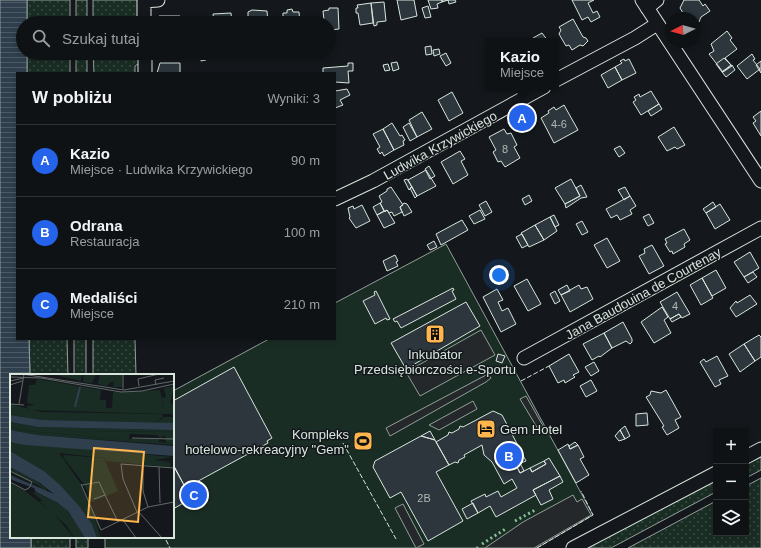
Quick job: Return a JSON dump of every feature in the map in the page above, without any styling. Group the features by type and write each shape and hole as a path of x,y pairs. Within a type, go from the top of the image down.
{"street":[{"path":"144,16 144,0 158,0"},
{"path":"648,3 657,24 759,172"},
{"path":"559,78 635,38 657,24"},
{"path":"145,60 145,72"},
{"name":"Ludwika Krzywickiego","path":"336,199 373,181 539,90"},
{"name":"Jana Baudouina de Courtenay","path":"524,358 761,228"},
{"path":"749,456 761,450"},
{"path":"573,548 713,475"}],"green space":[{"path":"27,0 70,0 70,16 27,16"},
{"path":"76,0 87,0 87,16 76,16"},
{"path":"93,0 139,0 138,16 93,16"},
{"path":"27,60 70,60 70,72 27,72"},
{"path":"76,60 87,60 87,72 76,72"},
{"path":"93,60 139,60 140,63 135,66 135,72 94,72"},
{"name":"Kompleks hotelowo-rekreacyjny \"Gem\"","path":"446,244 593,515 537,548 105,548 105,538 174,538 174,390 267,340 336,340 336,302"},
{"path":"29,340 67,340 68,374 30,374"},
{"path":"74,340 86,340 86,374 74,374"},
{"path":"93,340 135,340 136,374 93,374"},
{"path":"761,456 761,470 749,476 749,462"},
{"path":"761,478 761,548 628,548 713,503 713,536 749,536 749,484"},
{"path":"713,481 713,494 611,548 584,548"},
{"path":"31,538 70,538 70,548 31,548"},
{"path":"76,538 88,538 88,548 76,548"}],"shaded area":[{"path":"481,330 495,355 420,396 406,372"},
{"path":"488,374 491,378 486,382 390,436 386,428"},
{"path":"526,396 543,426 538,429 520,399"},
{"path":"473,401 477,409 439,430 429,425"},
{"path":"573,495 577,502 582,499 591,515 534,548 485,548 523,522"},
{"path":"403,504 424,544 416,548 395,508"}],"water":[{"path":"0,0 27,0 27,16 16,16 16,60 27,60 27,72 16,72 16,340 29,340 30,374 10,374 10,538 31,538 31,548 0,548"}],"building":[{"path":"397,0 414,0 417,16 401,20"},
{"path":"428,0 442,0 442,2 437,4 438,8 431,9"},
{"path":"448,0 455,0 456,2 449,4"},
{"path":"572,0 594,0 588,3 593,13 597,11 600,17 591,22 588,17 582,20"},
{"path":"684,0 699,0 703,6 705,4 710,11 701,17 701,12 682,12 680,8"},
{"path":"384,2 386,21 377,22 377,25 374,26 371,3"},
{"path":"371,3 373,23 360,25 358,13 356,13 356,8 358,8 357,5"},
{"path":"428,6 431,17 425,18 422,8"},
{"path":"329,8 338,8 339,29 336,29 336,16 324,16 323,11 329,10"},
{"path":"292,9 293,12 299,12 299,16 283,16 283,13 287,13 287,10"},
{"path":"252,10 267,11 267,16 248,16 248,12"},
{"path":"231,13 231,16 213,16 213,14"},
{"path":"573,19 583,37 588,41 583,46 580,45 572,50 569,45 566,46 559,34 561,30 559,27"},
{"path":"727,31 732,38 730,40 737,49 725,58 732,66 723,72 709,54 714,51 711,44"},
{"path":"542,33 546,38 533,38"},
{"path":"431,46 432,54 426,55 425,47"},
{"path":"439,49 440,54 434,56 433,50"},
{"path":"446,53 451,63 446,66 440,56"},
{"path":"752,54 755,59 753,60 760,69 747,79 737,66"},
{"path":"724,58 731,65 722,72 716,64"},
{"path":"624,59 625,61 629,59 636,73 622,80 615,67 622,63 620,61"},
{"path":"761,61 761,73 756,65"},
{"path":"397,62 399,69 393,71 391,63"},
{"path":"160,63 180,63 180,72 157,72"},
{"path":"348,63 353,63 353,71 348,71 349,83 336,82 336,72 323,72 323,68 348,66"},
{"path":"388,64 390,70 385,71 383,65"},
{"path":"732,65 735,70 726,77 722,72"},
{"path":"615,67 622,80 608,88 601,75"},
{"path":"347,89 350,95 340,100 343,105 336,108 336,91"},
{"path":"651,91 659,104 641,115 633,102 636,100 634,97 639,94 640,97"},
{"path":"452,92 463,113 449,121 438,100"},
{"path":"659,104 662,109 651,116 648,111"},
{"path":"564,105 578,130 554,143 541,118 549,113 548,111 554,107 556,110"},
{"path":"761,111 761,136 753,123 756,121 753,117"},
{"path":"422,112 432,129 417,137 409,120"},
{"path":"527,116 533,126 523,132 517,121"},
{"path":"392,123 400,136 402,135 405,140 403,141 404,145 394,150 383,129"},
{"path":"409,123 417,137 410,141 403,127"},
{"path":"674,127 685,145 677,149 675,147 667,151 658,137"},
{"path":"383,129 394,150 384,156 382,152 380,154 377,149 380,147 373,134"},
{"path":"504,129 507,134 511,133 517,145 514,147 520,158 505,167 501,161 498,162 493,152 496,150 489,137"},
{"path":"620,146 625,153 619,157 614,149"},
{"path":"460,151 465,159 461,161 468,175 453,184 441,162"},
{"path":"429,166 435,176 430,179 425,169"},
{"path":"426,170 436,186 417,196 408,180"},
{"path":"407,179 412,187 409,190 404,180"},
{"path":"571,179 580,196 565,204 555,188"},
{"path":"581,185 587,197 581,198 566,208 565,204 580,196 576,188"},
{"path":"391,187 403,205 400,207 402,212 394,216 392,212 389,213 387,210 385,212 380,203 382,202 379,196"},
{"path":"412,187 417,196 415,198 410,188"},
{"path":"625,187 630,196 624,200 618,190"},
{"path":"529,195 532,201 525,205 522,199"},
{"path":"630,196 636,206 630,210 632,214 620,220 617,215 611,218 606,209"},
{"path":"486,201 492,212 485,216 479,205"},
{"path":"713,202 716,207 706,213 703,209"},
{"path":"380,203 384,211 377,215 373,207"},
{"path":"404,203 407,204 412,212 404,216 400,207"},
{"path":"720,204 730,220 715,229 706,213"},
{"path":"362,205 370,221 356,228 349,218 348,208 353,206 354,209"},
{"path":"387,210 395,223 384,228 377,215"},
{"path":"480,210 485,219 474,224 469,216"},
{"path":"649,214 654,223 648,226 643,217"},
{"path":"554,215 559,225 555,227 550,217"},
{"path":"550,217 557,231 544,240 535,225"},
{"path":"462,220 468,230 441,245 436,234"},
{"path":"582,221 588,232 582,235 576,224"},
{"path":"535,225 544,240 529,247 521,233"},
{"path":"684,229 690,240 684,244 685,247 673,254 665,244 667,243 665,239"},
{"path":"522,234 528,245 522,248 516,237"},
{"path":"607,238 620,261 607,268 594,245"},
{"path":"434,241 437,247 430,250 427,245"},
{"path":"652,245 664,266 649,274 639,256 645,253 644,249"},
{"path":"750,252 759,268 744,277 734,262"},
{"path":"395,255 398,261 396,262 398,266 387,271 383,261"},
{"path":"716,270 726,288 712,296 702,278"},
{"path":"753,272 757,277 748,283 744,277"},
{"path":"702,278 713,298 701,305 690,285"},
{"path":"527,279 541,304 528,311 514,286"},
{"path":"567,285 570,291 561,295 558,290"},
{"path":"579,285 581,289 587,287 593,299 570,312 561,295"},
{"path":"453,288 454,290 452,291 456,299 401,328 397,321 395,322 393,319"},
{"path":"497,289 503,300 498,302 502,311 508,308 516,324 501,332 483,297"},
{"path":"376,291 390,319 387,320 386,318 375,324 363,301 375,295 374,292"},
{"path":"555,291 560,301 555,304 550,294"},
{"path":"677,292 690,314 682,318 679,314 670,319 660,302"},
{"path":"750,295 757,304 736,317 730,308 736,301 737,303"},
{"name":"Inkubator Przedsiębiorczości e-Sportu","path":"466,302 480,326 406,369 391,343"},
{"path":"662,307 668,317 664,320 671,333 654,343 641,322"},
{"path":"679,314 681,317 672,322 670,319"},
{"path":"623,322 632,339 632,342 630,344 626,341 612,348 604,333"},
{"path":"604,333 612,348 600,357 599,356 592,360 583,344"},
{"path":"759,335 761,337 761,357 755,361 744,344"},
{"path":"744,344 755,361 740,372 729,354"},
{"path":"498,354 505,356 502,363 496,361"},
{"path":"569,354 579,372 573,375 575,377 565,383 564,380 558,383 549,366"},
{"path":"717,356 728,376 719,380 721,384 715,387 700,362 704,359 706,362"},
{"path":"594,362 599,371 591,376 585,367"},
{"path":"234,367 272,438 267,441 268,443 191,485 190,482 184,485 174,466 174,400"},
{"path":"591,380 597,391 586,397 580,386"},
{"path":"666,390 681,417 675,420 679,428 667,435 662,427 664,426 646,397 650,395 651,391 661,393"},
{"path":"493,411 502,415 526,461 516,465 520,473 530,468 532,472 546,464 544,461 549,458 560,476 533,490 536,495 496,517 490,506 478,513 471,501 485,494 486,497 498,491 501,497 517,488 512,479 504,484 492,462 484,455 482,445 464,455 465,457 459,460 458,463 455,462 449,465 436,442 448,435 449,432 452,433 459,429 460,426 463,427"},
{"path":"647,413 648,425 636,426 636,414"},
{"path":"625,426 630,436 625,439 620,430"},
{"path":"620,430 625,439 619,441 615,436"},
{"path":"430,431 435,440 421,436"},
{"path":"421,436 435,440 449,465 436,472 463,521 428,541 401,492 390,498 373,467 375,461"},
{"path":"575,442 578,445 570,449 569,446"},
{"path":"568,444 570,449 578,445 584,457 580,459 589,475 576,483 558,450"},
{"path":"544,461 546,464 532,472 530,468"},
{"path":"520,463 524,471 520,473 516,465"},
{"path":"174,467 184,485 190,482 196,493 185,499 187,501 174,508"},
{"path":"560,476 563,482 549,490 553,499 541,505 533,490"},
{"path":"473,503 478,513 467,519 462,509"}],"hedge":[{"path":"515,521 537,509"},
{"path":"482,544 507,528"}],"fence":[{"path":"521,381 549,366"},
{"path":"343,443 396,539"},
{"path":"537,548 593,515 581,491"},
{"path":"166,540 170,548"}],"place":[{"name":"Kazio","path":"522,118"},
{"name":"Inkubator Przedsiębiorczości e-Sportu","path":"435,334"},
{"name":"Gem Hotel","path":"486,429"},
{"name":"Kompleks hotelowo-rekreacyjny \"Gem\"","path":"363,441"},
{"name":"Odrana","path":"509,456"},
{"name":"Medaliści","path":"194,495"}]}
